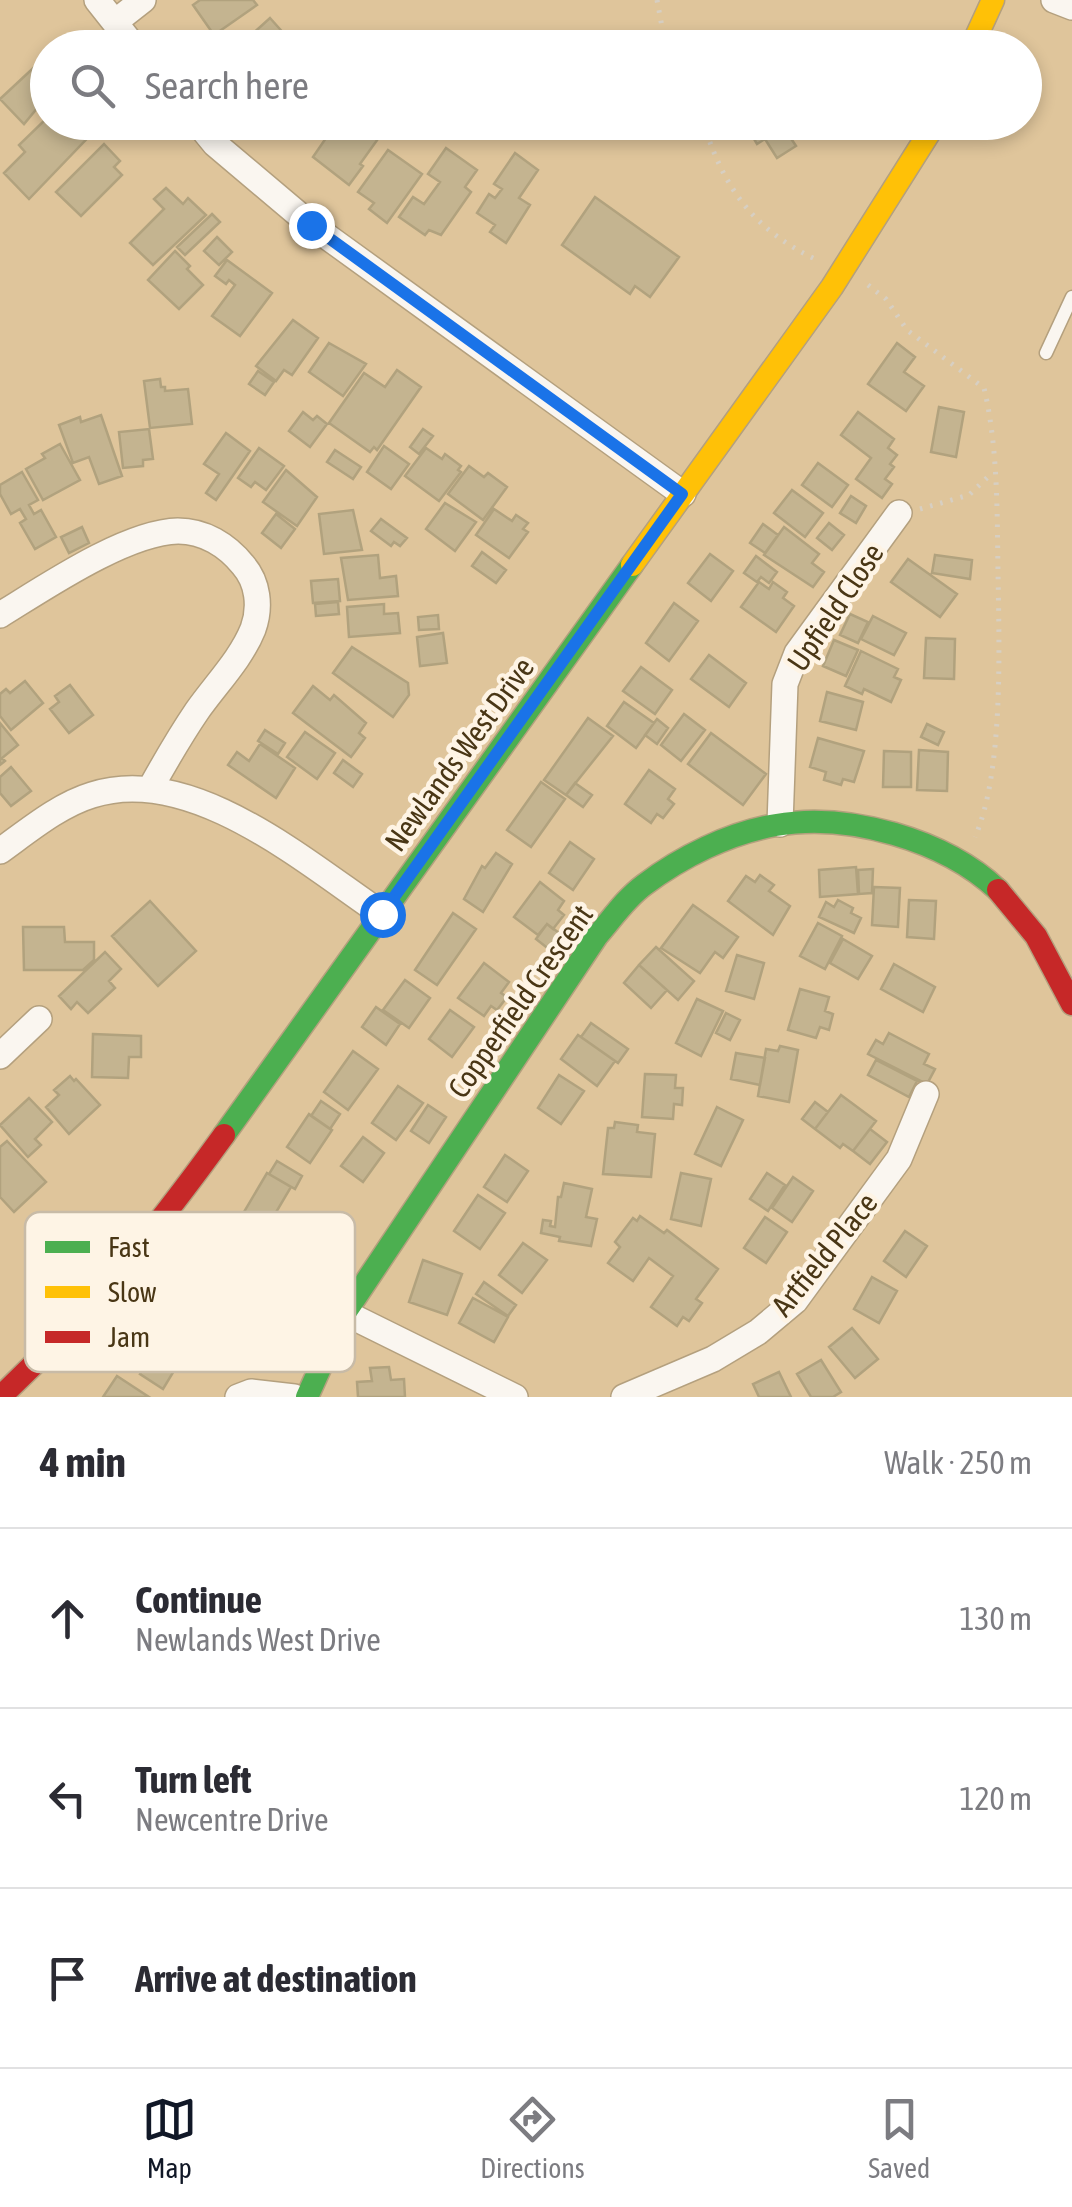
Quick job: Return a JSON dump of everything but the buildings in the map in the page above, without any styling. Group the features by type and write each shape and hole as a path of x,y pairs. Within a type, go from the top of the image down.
{"street":[{"path":"97,0 121,30"},
{"path":"115,22 143,0"},
{"path":"980,30 993,0"},
{"path":"1054,0 1072,7"},
{"path":"211,140 311,225 682,494"},
{"name":"Newlands West Drive","path":"167,1212 841,273 925,140"},
{"name":"Upfield Close","path":"780,824 782,720 785,684 791,668 798,652 899,513"},
{"path":"0,616 63,577 148,536 177,531 192,533 214,539 232,552 256,588 257,611 252,630 150,789"},
{"path":"0,850 42,820 93,794 150,789 209,804 237,818 382,914"},
{"name":"Copperfield Crescent","path":"355,1298 598,936 641,888 692,854 780,824 830,824 889,832 961,861 1007,899 1040,941 1072,1004"},
{"path":"0,1056 39,1018"},
{"name":"Artfield Place","path":"624,1397 713,1359 758,1332 795,1301 899,1159 926,1094"},
{"path":"355,1318 515,1397"},
{"name":"Newlands West Drive","path":"0,1397 27,1372"},
{"name":"Copperfield Crescent","path":"307,1397 318,1372"},
{"path":"238,1397 251,1392 294,1397"}],"lane":[{"path":"1046,353 1072,298"}],"path":[{"path":"657,0 663,30"},
{"path":"709,140 757,222 794,249 875,288 907,330 984,388 994,470 999,662 987,794 977,832 961,861"},
{"path":"899,513 969,495 994,470"}],"traffic: fast":[{"path":"224,1135 632,565"},
{"path":"355,1298 597,936 644,885 674,865 723,840 758,829 804,822 834,823 894,834 923,844 976,872 998,890"},
{"path":"307,1397 318,1372"}],"traffic: slow":[{"path":"979,30 993,0"},
{"path":"632,565 832,287 925,140"}],"traffic: jam":[{"path":"998,890 1036,936 1072,1004"},
{"path":"166,1212 224,1135"},
{"path":"0,1397 25,1372"}],"route":[{"path":"311,225 682,494 382,914"}]}
